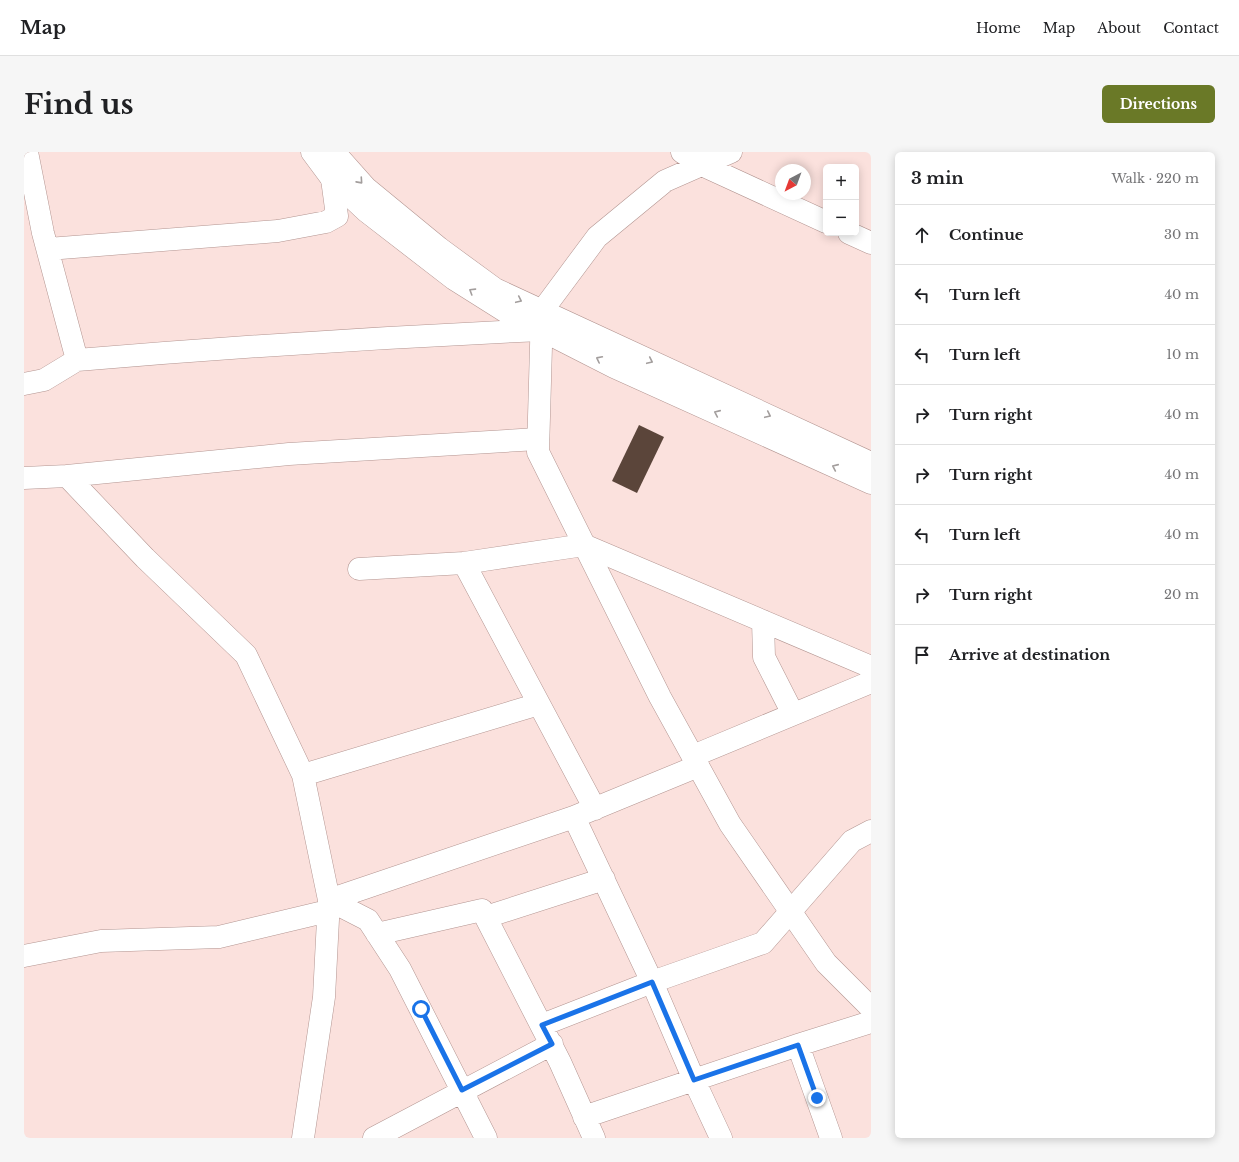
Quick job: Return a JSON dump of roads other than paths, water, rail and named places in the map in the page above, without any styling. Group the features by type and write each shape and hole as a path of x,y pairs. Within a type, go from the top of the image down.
{"street":[{"path":"27,152 48,248 77,360"},
{"path":"312,152 332,179 366,211 454,279 508,313 542,321 871,463"},
{"path":"334,152 366,188 439,248 542,321 614,367 871,483"},
{"path":"682,152 702,165 823,221"},
{"path":"731,152 665,181 597,237 542,321 538,452 660,697 730,824 826,963 871,1008"},
{"path":"48,248 278,231 326,222 337,216 332,179"},
{"path":"856,236 871,243"},
{"path":"24,384 44,380 77,360 249,346 403,336 542,321"},
{"path":"24,478 67,476 289,454 538,439"},
{"path":"67,476 145,558 246,655 303,775 329,906 324,998 303,1138"},
{"path":"359,569 464,563 584,545 871,667"},
{"path":"464,563 595,809"},
{"path":"763,621 764,657 793,714"},
{"path":"24,956 101,941 218,937 329,906 595,809 793,714 871,682"},
{"path":"303,775 539,704"},
{"path":"574,817 652,982 694,1080 721,1138"},
{"path":"542,1025 652,982 763,943 852,841 871,831"},
{"path":"486,917 604,880"},
{"path":"329,906 368,920 400,969 486,1138"},
{"path":"377,934 482,910 552,1044 590,1132 694,1080 871,1022"},
{"path":"378,1137 462,1090 552,1044"},
{"path":"798,1045 831,1138"}]}
